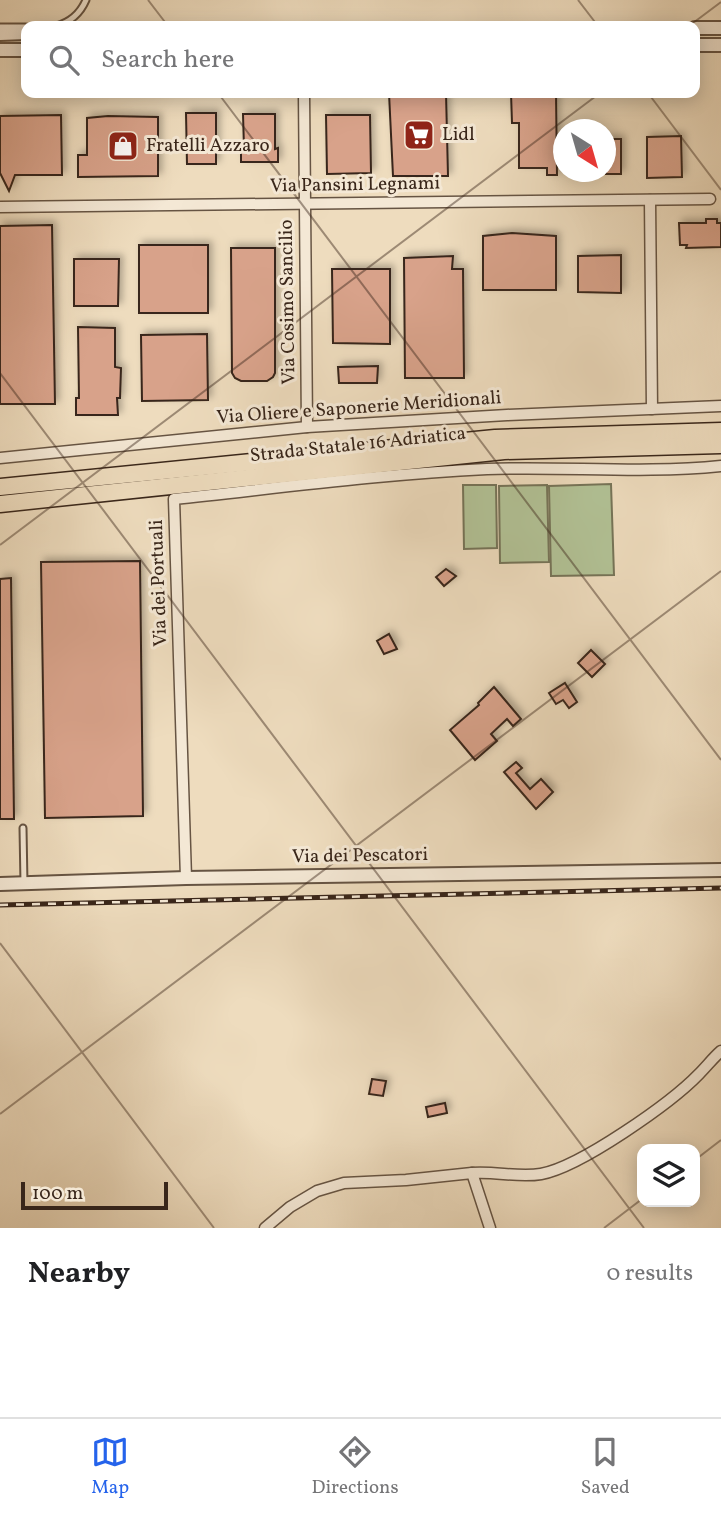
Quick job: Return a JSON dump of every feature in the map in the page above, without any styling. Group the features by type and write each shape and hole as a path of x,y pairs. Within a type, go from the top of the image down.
{"highway":[{"name":"Strada Statale 16 Adriatica","path":"0,487 495,438 721,431"},
{"name":"Strada Statale 16 Adriatica","path":"0,504 504,451 721,445"}],"street":[{"path":"700,28 721,28"},
{"path":"0,34 21,33"},
{"path":"700,45 721,45"},
{"path":"0,50 21,50"},
{"name":"Via Cosimo Sancilio","path":"304,98 307,427"},
{"name":"Via Pansini Legnami","path":"0,207 710,199"},
{"path":"649,200 652,409"},
{"name":"Via Oliere e Saponerie Meridionali","path":"0,458 307,427 507,415 721,407"},
{"name":"Via dei Portuali","path":"186,878 174,499 409,474 490,469 685,470 721,467"},
{"name":"Via dei Pescatori","path":"0,884 186,878 721,870"},
{"path":"265,1228 290,1206 317,1191 344,1183 492,1171 526,1176 566,1167 635,1125 698,1075 721,1051"},
{"path":"472,1172 491,1228"}],"lane":[{"path":"70,21 86,0"},
{"path":"0,27 21,27"},
{"path":"23,828 24,884"}],"green space":[{"path":"611,484 614,575 551,576 549,486"},
{"path":"463,485 496,485 497,548 464,549"},
{"path":"547,485 549,562 500,563 499,486"}],"building":[{"name":"Lidl","path":"389,98 446,98 448,176 393,176"},
{"path":"511,98 556,98 556,119 553,119 553,175 547,175 547,168 519,168 519,123 512,123"},
{"path":"186,113 216,113 216,164 187,164"},
{"path":"243,114 275,114 275,149 278,148 278,162 241,162 241,148 244,148"},
{"path":"61,115 62,175 15,175 9,191 0,173 0,116"},
{"path":"326,115 370,115 371,173 327,174"},
{"name":"Fratelli Azzaro","path":"158,117 158,176 78,177 78,155 87,155 87,118"},
{"path":"681,136 682,177 647,178 647,137"},
{"path":"616,139 621,139 621,174 616,174"},
{"path":"706,219 717,219 717,223 721,223 721,247 686,248 687,245 680,245 679,223 706,223"},
{"path":"52,225 55,404 0,404 0,226"},
{"path":"512,233 556,236 556,290 483,290 483,236"},
{"path":"139,245 208,245 208,313 139,313"},
{"path":"231,248 275,248 275,373 267,381 241,381 232,373"},
{"path":"621,255 621,293 578,292 578,256"},
{"path":"453,256 452,269 463,269 464,378 405,378 404,258"},
{"path":"74,259 119,259 118,306 74,306"},
{"path":"332,269 390,269 390,344 333,343"},
{"path":"78,327 115,328 115,367 121,368 118,415 76,415 76,398 79,398"},
{"path":"207,334 208,400 142,401 141,335"},
{"path":"378,366 377,383 339,383 338,367"},
{"path":"140,561 143,816 45,818 41,562"},
{"path":"446,569 456,576 444,586 436,577"},
{"path":"11,578 14,819 0,819 0,579"},
{"path":"389,634 397,649 384,654 377,641"},
{"path":"591,650 605,664 592,677 578,663"},
{"path":"565,683 577,702 569,708 563,700 556,704 549,693"},
{"path":"494,687 521,719 513,726 507,719 491,734 497,741 475,760 450,730 479,705"},
{"path":"516,762 522,768 516,773 530,789 541,779 553,792 536,809 504,772"},
{"path":"372,1079 386,1081 383,1096 369,1094"},
{"path":"445,1103 447,1113 428,1117 426,1107"}],"railway":[{"path":"0,905 721,888"}],"place":[{"name":"Lidl","path":"419,135"},
{"name":"Fratelli Azzaro","path":"123,146"}]}
